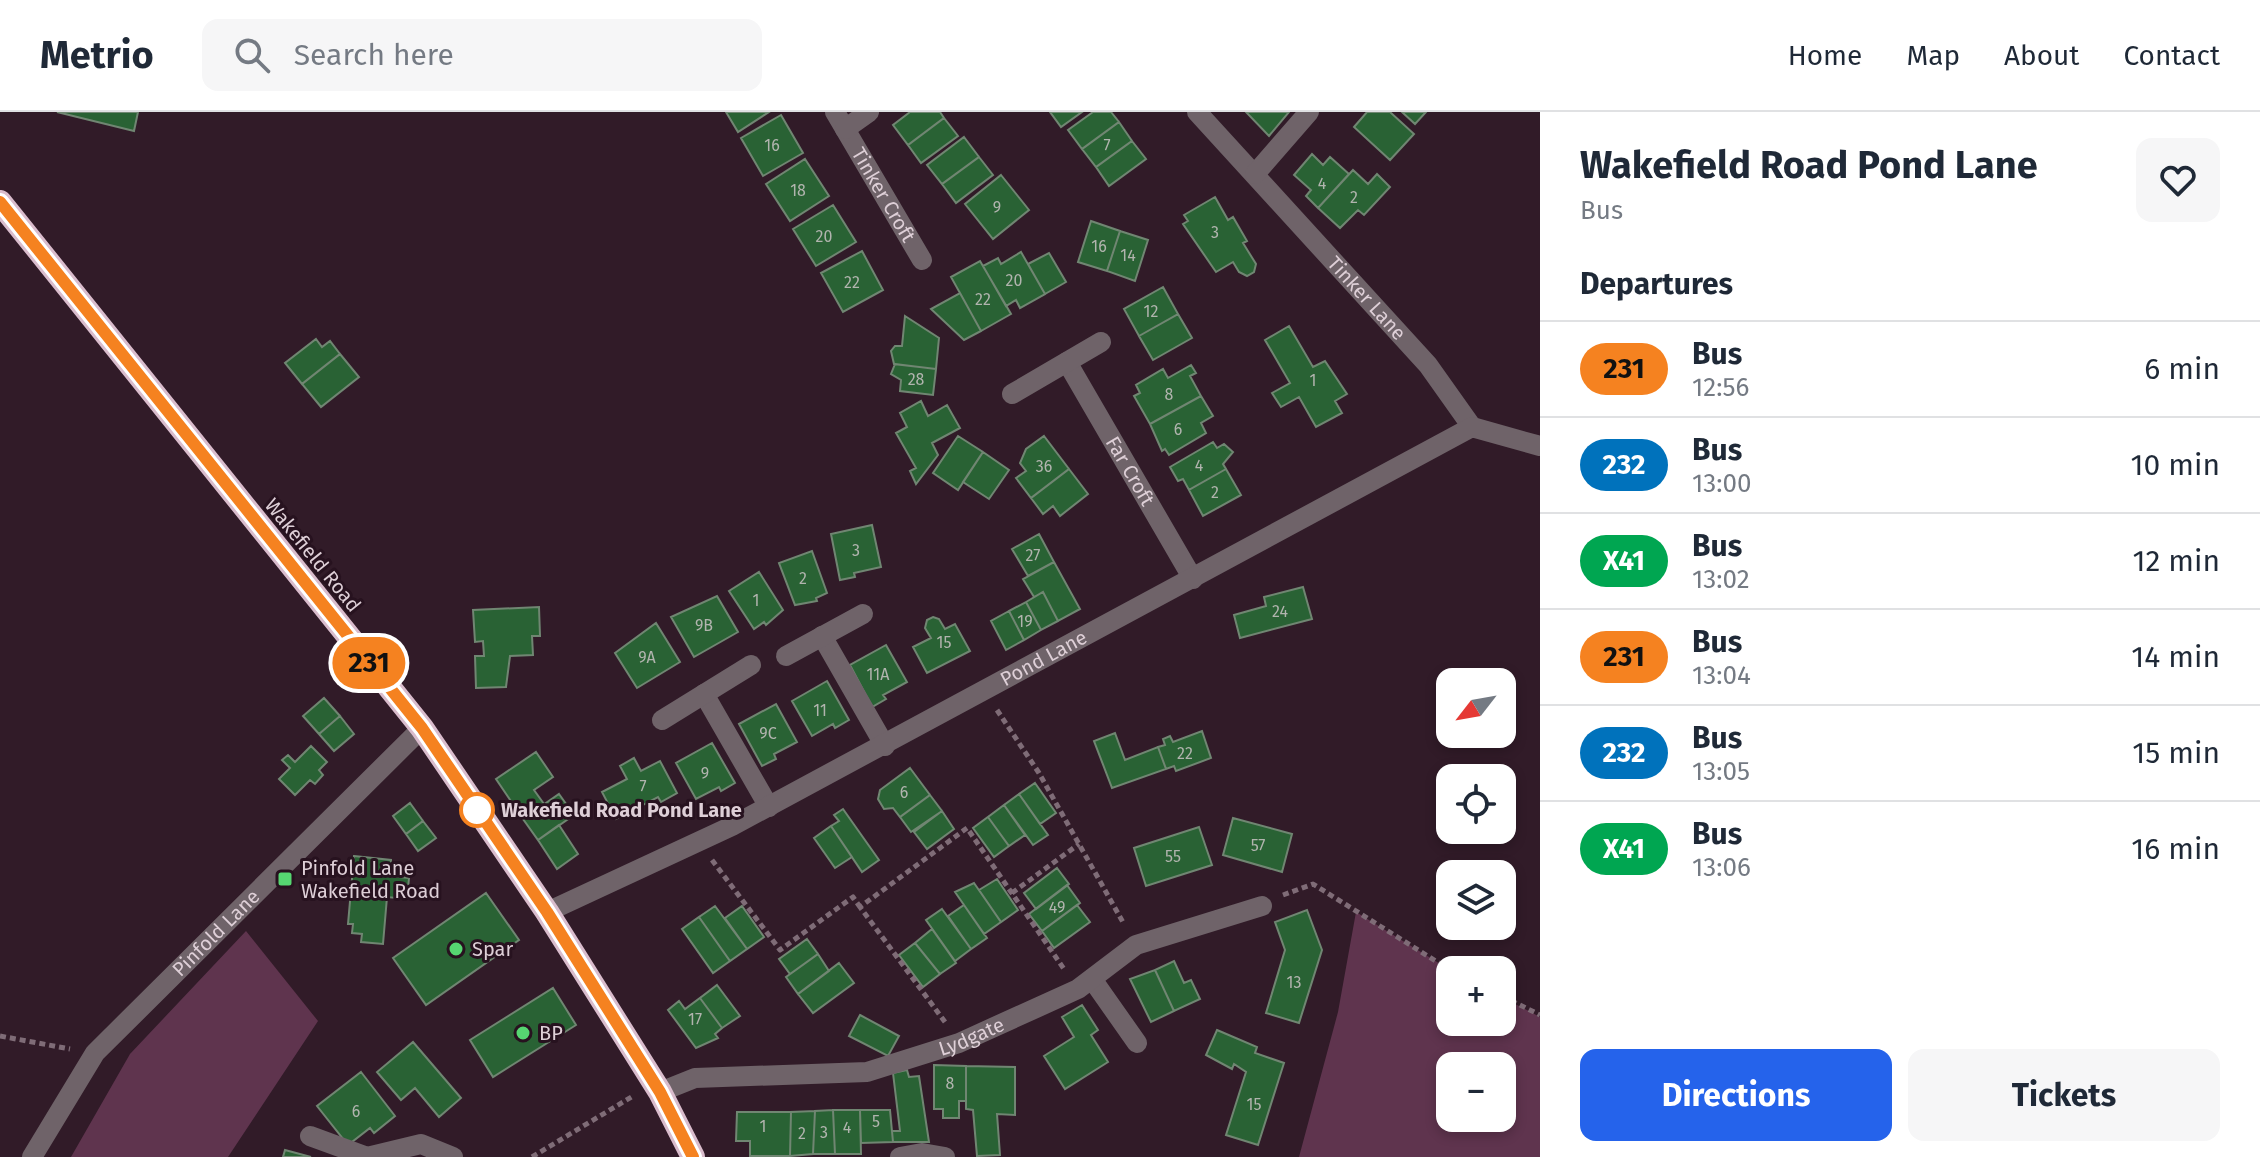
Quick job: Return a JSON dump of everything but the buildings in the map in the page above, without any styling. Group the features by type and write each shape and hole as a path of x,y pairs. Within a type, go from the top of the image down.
{"highway":[{"name":"Wakefield Road","path":"0,202 422,728 547,912 657,1088 693,1157"}],"street":[{"name":"Tinker Croft","path":"869,112 840,121 922,260"},
{"name":"Tinker Lane","path":"1197,112 1428,365 1472,427"},
{"path":"1255,174 1309,112"},
{"path":"1012,394 1101,342"},
{"name":"Far Croft","path":"1067,362 1193,579"},
{"path":"1472,427 1540,446"},
{"name":"Pond Lane","path":"547,912 699,843 769,807 1472,427"},
{"path":"786,656 863,614"},
{"path":"822,636 885,746"},
{"path":"662,720 751,665"},
{"path":"704,694 769,807"},
{"name":"Pinfold Lane","path":"32,1157 95,1053 422,728"},
{"name":"Lydgate","path":"657,1088 695,1078 867,1072 959,1043 1085,984 1136,945 1262,906"},
{"path":"1085,984 1137,1043"},
{"path":"310,1136 367,1157 421,1144 453,1157"},
{"path":"900,1157 922,1153 945,1157"}],"path":[{"path":"984,693 1039,773 1136,945"},
{"path":"860,907 967,828 1012,893 1085,984"},
{"path":"699,843 780,950 853,897 959,1043"},
{"path":"1012,893 1079,844"},
{"path":"1262,906 1313,884 1436,961"},
{"path":"1516,1003 1540,1015"},
{"path":"0,1036 95,1053"},
{"path":"532,1157 657,1088"}],"shaded area":[{"path":"1356,912 1436,961 1436,1036 1516,1036 1516,1004 1540,1017 1540,1157 1299,1157 1338,1012"},
{"path":"246,931 318,1021 228,1157 71,1157 130,1054"}],"bus line":[{"name":"231","path":"0,202 422,728 547,912 660,1092 693,1157"}],"place":[{"name":"Wakefield Road Pond Lane","path":"477,810"},
{"name":"Pinfold Lane Wakefield Road","path":"285,879"},
{"name":"Spar","path":"456,949"},
{"name":"BP","path":"523,1033"}]}
